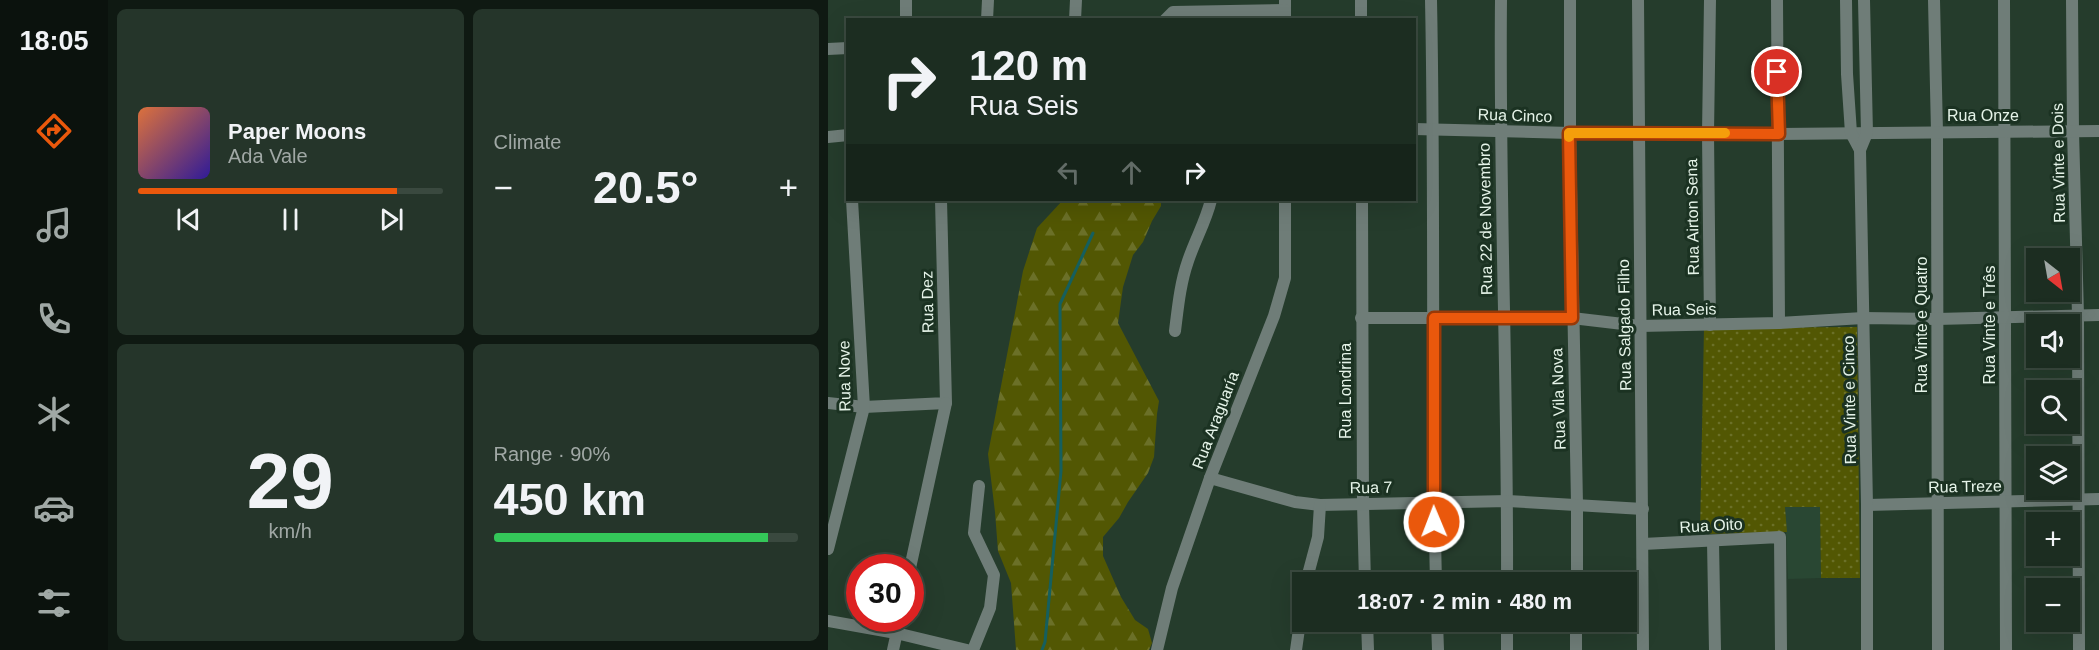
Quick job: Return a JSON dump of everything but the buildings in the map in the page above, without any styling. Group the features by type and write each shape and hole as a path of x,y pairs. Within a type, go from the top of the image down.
{"street":[{"path":"906,0 906,18"},
{"path":"987,18 988,0"},
{"path":"1075,18 1076,0"},
{"path":"1361,0 1361,18"},
{"path":"1431,0 1434,129 1436,572"},
{"name":"Rua 22 de Novembro","path":"1501,0 1500,130 1508,572"},
{"name":"Rua Vila Nova","path":"1569,0 1569,133 1577,572"},
{"name":"Rua Salgado Filho","path":"1638,0 1643,650"},
{"name":"Rua Airton Sena","path":"1710,0 1708,133 1710,325"},
{"path":"1777,0 1779,323"},
{"name":"Rua Vinte e Cinco","path":"1846,0 1851,133 1860,150"},
{"name":"Rua Vinte e Cinco","path":"1864,0 1867,133 1860,150 1867,505 1867,650"},
{"name":"Rua Vinte e Quatro","path":"1934,0 1937,132 1938,650"},
{"name":"Rua Vinte e Três","path":"2004,0 2006,650"},
{"name":"Rua Vinte e Dois","path":"2072,0 2078,314"},
{"path":"1167,18 1173,12 1285,10"},
{"path":"828,49 846,48"},
{"name":"Rua Cinco","path":"1416,129 1569,133 1867,133"},
{"name":"Rua Onze","path":"1867,133 2099,131"},
{"path":"828,137 846,135"},
{"name":"Rua Nove","path":"828,549 864,407 852,201"},
{"name":"Rua Dez","path":"913,554 946,403 941,201"},
{"path":"1175,331 1179,296 1188,260 1211,201"},
{"name":"Rua Araguaría","path":"1157,650 1172,588 1210,478 1274,316 1285,278 1285,201"},
{"name":"Rua Londrina","path":"1362,201 1365,572"},
{"name":"Rua Seis","path":"2080,315 2099,315"},
{"name":"Rua Seis","path":"1362,318 1572,318 1640,326 1779,323 1863,318 2026,316"},
{"name":"Rua Vinte e Dois","path":"2078,368 2078,446"},
{"path":"828,403 864,407 946,403"},
{"name":"Rua 7","path":"1210,478 1295,502 1320,505 1508,501 1643,509"},
{"path":"973,650 990,608 994,575 974,533 979,486"},
{"name":"Rua Treze","path":"2080,500 2099,499"},
{"name":"Rua Vinte e Dois","path":"2078,500 2079,650"},
{"name":"Rua Treze","path":"1867,505 2078,500"},
{"path":"1309,572 1318,537 1320,505"},
{"name":"Rua Oito","path":"1643,544 1780,537 1781,650"},
{"path":"1713,542 1715,650"},
{"path":"828,621 896,633 967,650"},
{"path":"1296,650 1299,632"},
{"path":"1367,632 1368,650"},
{"path":"1437,632 1438,650"},
{"path":"1507,632 1507,650"},
{"path":"1576,632 1576,650"},
{"path":"893,650 896,633"}],"shaded area":[{"path":"1785,507 1820,507 1821,578 1788,579"}],"green space":[{"path":"1062,201 1161,201 1161,206 1143,242 1133,255 1123,287 1118,323 1159,401 1154,457 1148,473 1119,518 1103,537 1103,556 1121,597 1135,620 1148,629 1152,643 1149,650 1016,650 1011,583 998,551 988,454 1023,271 1037,228"},
{"path":"1857,327 1860,578 1821,578 1820,507 1785,507 1787,532 1700,534 1704,328"}],"waterway":[{"path":"1042,650 1045,642 1061,471 1060,304 1093,233"}],"slow traffic":[{"path":"1569,137 1569,133 1725,133"}],"route":[{"path":"1434,522 1434,318 1572,318 1569,133 1779,134 1777,72"}]}
